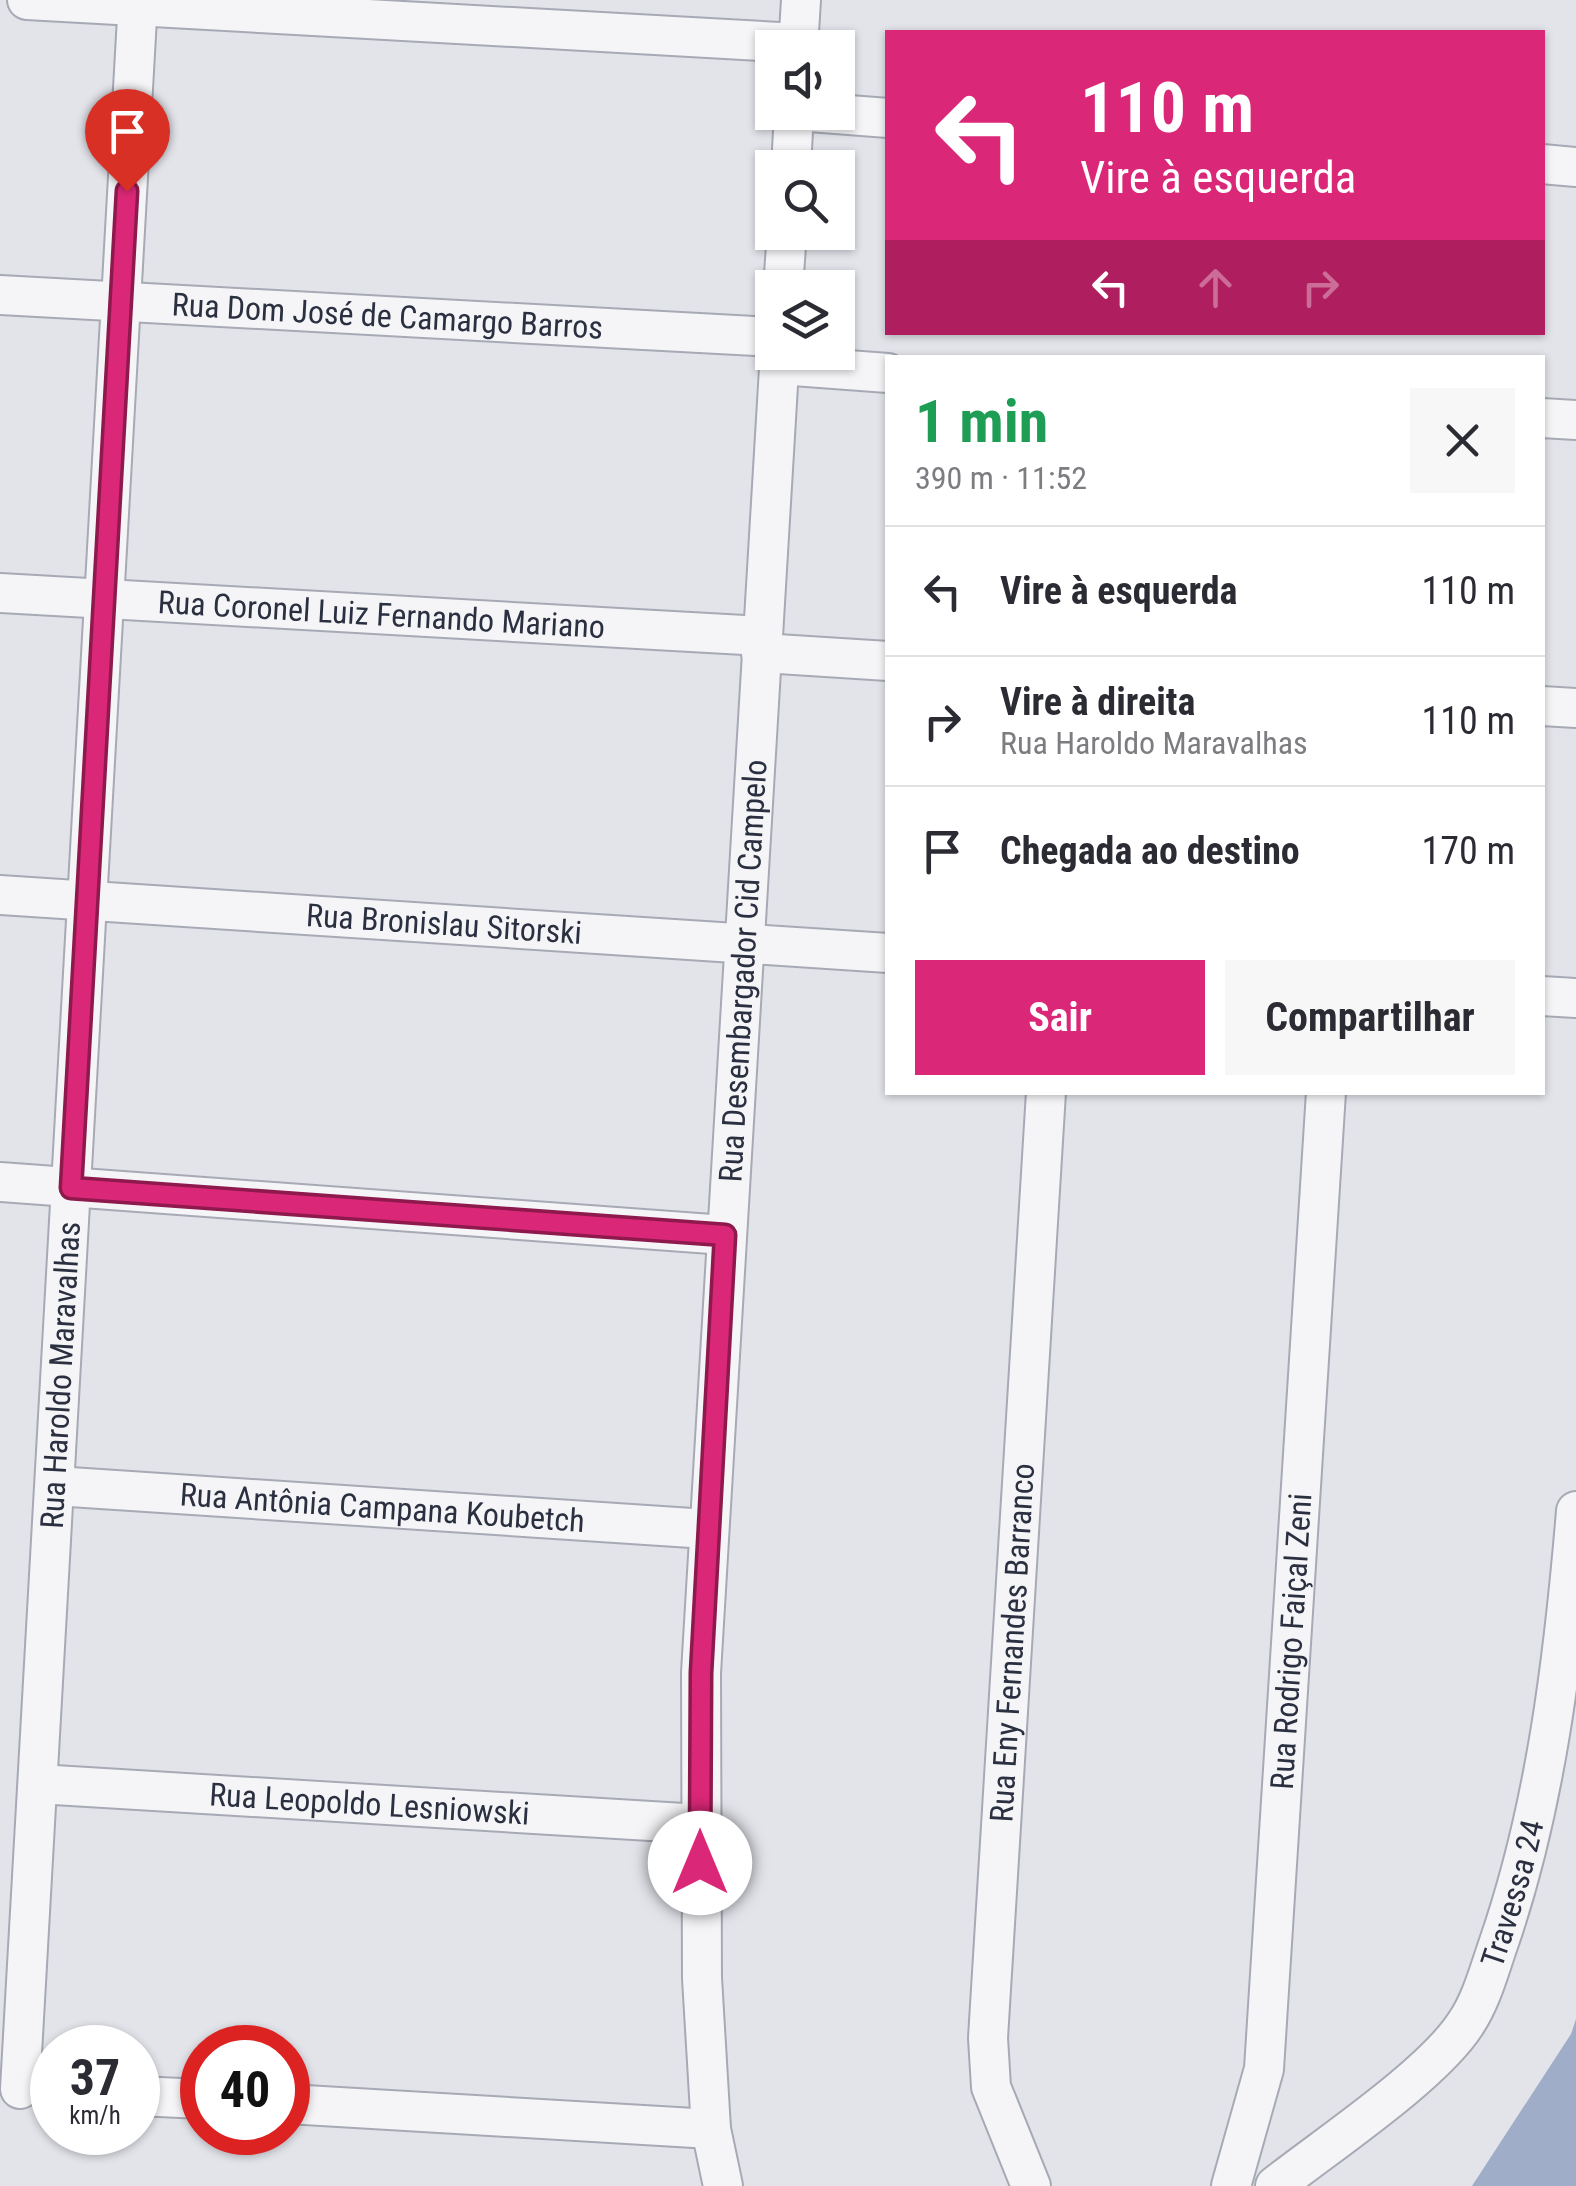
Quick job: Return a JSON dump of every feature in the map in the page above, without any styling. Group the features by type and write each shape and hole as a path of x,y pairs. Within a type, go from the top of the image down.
{"street":[{"path":"27,0 138,3 755,42"},
{"path":"799,30 801,0"},
{"name":"Rua Haroldo Maravalhas","path":"24,2089 138,3"},
{"path":"855,115 885,118"},
{"path":"1545,164 1576,167"},
{"name":"Rua Dom José de Camargo Barros","path":"0,296 755,350"},
{"name":"Rua Dom José de Camargo Barros","path":"855,367 885,372"},
{"name":"Rua Desembargador Cid Campelo","path":"722,2186 712,2129 702,1978 700,1824 707,1529 776,370"},
{"path":"1545,418 1576,420"},
{"name":"Rua Coronel Luiz Fernando Mariano","path":"0,593 761,644 885,661"},
{"path":"1545,706 1576,708"},
{"name":"Rua Bronislau Sitorski","path":"0,896 885,953"},
{"path":"1545,996 1576,998"},
{"name":"Rua Eny Fernandes Barranco","path":"1030,2186 991,2087 988,2038 1046,1095"},
{"name":"Rua Rodrigo Faiçal Zeni","path":"1231,2186 1264,2069 1326,1095"},
{"path":"0,1182 725,1235"},
{"name":"Rua Antônia Campana Koubetch","path":"54,1486 707,1529"},
{"name":"Travessa 24","path":"1275,2186 1443,2051 1467,2022 1510,1911 1532,1818 1564,1638 1576,1511"},
{"name":"Rua Leopoldo Lesniowski","path":"38,1784 700,1824"},
{"path":"310,2105 712,2129"}],"water":[{"path":"1576,2019 1576,2186 1472,2186 1571,2034"}],"route":[{"path":"127,191 71,1188 725,1235 701,1673 700,1863"}]}
